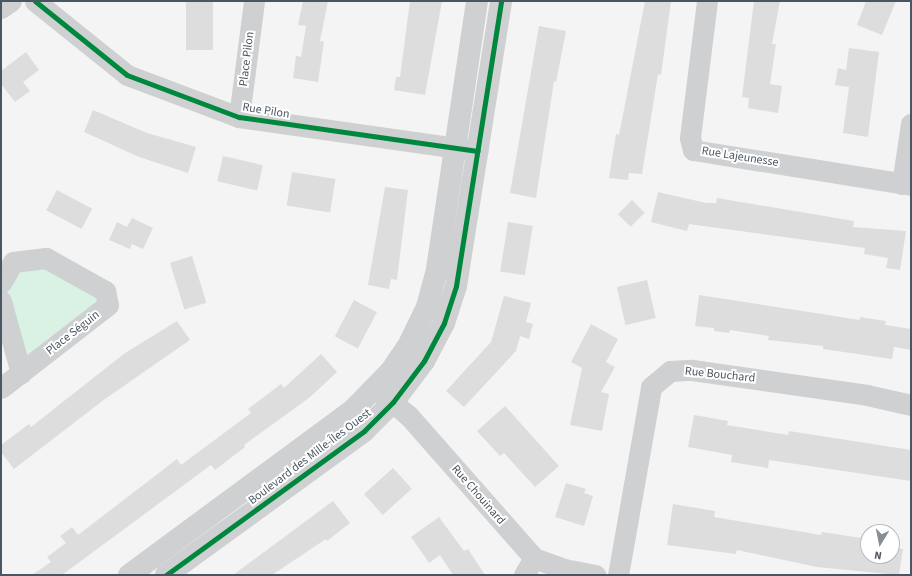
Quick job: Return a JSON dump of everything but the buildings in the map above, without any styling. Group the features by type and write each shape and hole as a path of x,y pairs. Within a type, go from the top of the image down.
{"street":[{"path":"1,8 11,1"},
{"name":"Rue Pilon","path":"35,1 127,74 239,118 478,151"},
{"name":"Place Pilon","path":"239,118 254,1"},
{"name":"Boulevard des Mille-Îles Ouest","path":"129,575 340,421 376,388 408,346 427,307 437,269 456,148 476,1"},
{"name":"Boulevard des Mille-Îles Ouest","path":"166,575 352,440 393,402 424,361 454,298 501,1"},
{"name":"Rue Lajeunesse","path":"707,1 690,138 693,150 907,185"},
{"path":"907,185 911,124"},
{"name":"Place Séguin","path":"1,282 13,262 46,258 105,291 108,305 1,388"},
{"path":"1,301 21,373"},
{"name":"Rue Bouchard","path":"618,575 651,387 670,371 692,370 867,396 911,405"},
{"name":"Rue Chouinard","path":"376,388 393,402 529,566 563,572 595,575"}],"green space":[{"path":"46,262 97,293 100,303 27,360 5,295 14,268"}],"cycle path":[{"path":"35,1 127,75 239,117 478,151"},
{"path":"166,575 364,431 393,402 424,361 444,323 456,286 501,1"}]}
